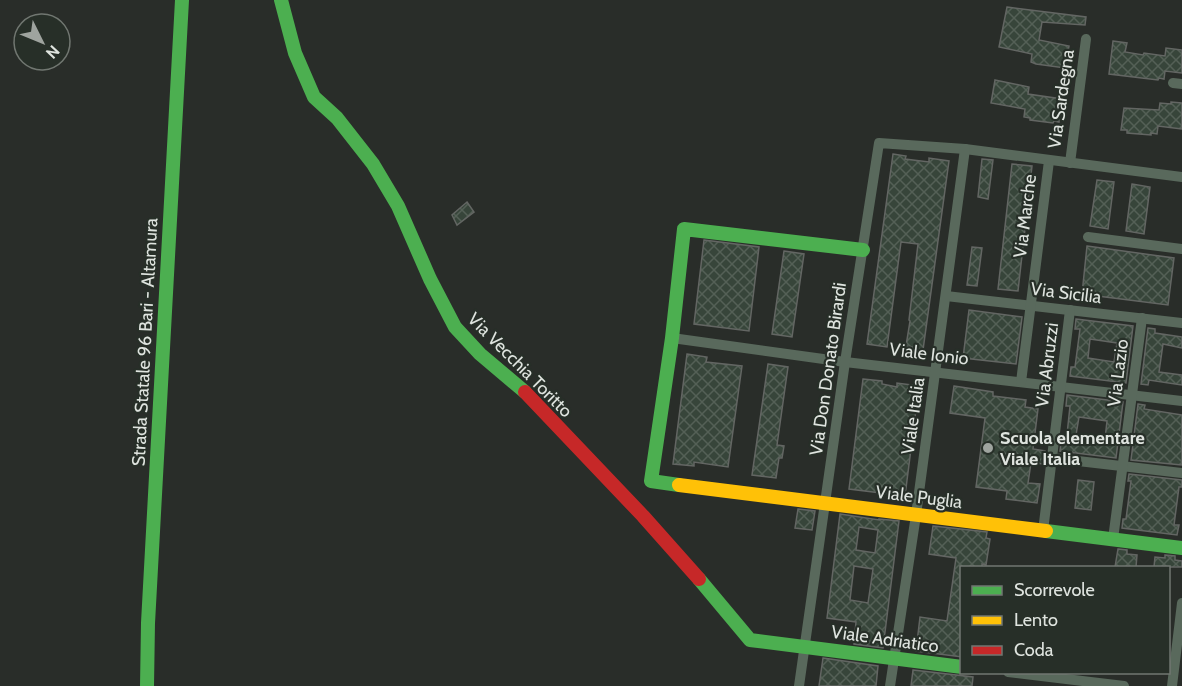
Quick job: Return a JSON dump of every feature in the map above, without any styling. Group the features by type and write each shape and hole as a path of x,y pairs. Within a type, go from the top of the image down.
{"street":[{"name":"Strada Statale 96 Bari - Altamura","path":"147,686 148,623 182,0"},
{"name":"Via Vecchia Toritto","path":"281,0 295,53 314,97 337,118 373,164 398,206 430,279 455,327 480,354 516,383 650,524 711,592 750,640 804,646"},
{"name":"Via Sardegna","path":"1070,163 1086,39"},
{"name":"Via Don Donato Birardi","path":"798,686 879,143 965,149"},
{"name":"Via Sardegna","path":"965,149 1182,177"},
{"name":"Viale Italia","path":"890,686 936,372 965,149"},
{"name":"Via Marche","path":"1021,382 1049,160"},
{"path":"672,338 684,229 862,250"},
{"path":"1088,237 1182,249"},
{"name":"Via Sicilia","path":"946,296 1182,323"},
{"name":"Via Abruzzi","path":"1043,531 1070,310"},
{"name":"Via Lazio","path":"1113,539 1142,318"},
{"name":"Viale Ionio","path":"672,338 845,362 1182,401"},
{"name":"Viale Puglia","path":"672,338 651,481 1182,548"},
{"path":"1052,458 1182,473"},
{"path":"1172,686 1182,603"},
{"name":"Viale Adriatico","path":"804,646 960,667"},
{"path":"1025,674 1124,686"}],"building":[{"path":"1007,7 1086,17 1085,25 1042,22 1039,40 1069,46 1065,68 1036,64 1031,62 1032,54 999,47"},
{"path":"1113,41 1127,43 1125,52 1143,55 1144,53 1165,56 1166,48 1182,50 1182,73 1165,71 1164,79 1159,78 1158,80 1109,74"},
{"path":"995,80 1029,87 1028,94 1062,99 1059,122 1030,120 1024,117 1025,109 991,103"},
{"path":"1171,102 1182,103 1182,129 1158,126 1157,134 1151,133 1151,135 1127,133 1127,130 1121,130 1124,108 1159,110 1160,103 1171,104"},
{"path":"893,154 906,156 905,159 929,162 929,158 949,161 923,350 906,346 918,244 901,242 887,347 867,344"},
{"path":"982,159 993,160 988,199 978,197"},
{"path":"1012,164 1032,166 1018,291 998,289"},
{"path":"1097,180 1114,182 1108,229 1090,226"},
{"path":"1132,184 1150,187 1144,234 1126,231"},
{"path":"467,202 474,212 457,225 452,215"},
{"path":"704,240 759,247 749,331 694,324"},
{"path":"1087,246 1174,258 1168,305 1082,294"},
{"path":"972,247 982,248 977,286 967,285"},
{"path":"784,251 804,254 792,337 772,334"},
{"path":"969,310 1022,317 1016,364 963,358"},
{"path":"1076,319 1133,326 1126,383 1070,376 1071,367 1075,367 1080,329 1075,329","holes":["1090,339 1117,343 1114,362 1088,358"]},
{"path":"1148,328 1155,329 1155,333 1182,337 1182,348 1163,344 1159,372 1182,375 1182,385 1149,380 1148,385 1141,384"},
{"path":"687,354 707,357 706,362 742,366 728,467 694,462 694,466 673,464"},
{"path":"768,364 788,367 777,445 784,446 782,458 779,458 776,478 752,475"},
{"path":"863,379 882,381 882,384 897,387 897,383 919,386 905,496 849,489"},
{"path":"954,386 993,392 993,396 1026,400 1025,407 1038,409 1033,449 1045,451 1044,464 1031,463 1028,483 1040,484 1037,503 1006,499 1007,491 976,487 985,418 950,413"},
{"path":"1067,395 1123,402 1116,458 1060,451 1061,443 1066,444 1070,406 1066,406","holes":["1079,417 1107,421 1105,439 1076,435"]},
{"path":"1138,404 1145,405 1144,409 1182,415 1182,465 1131,460"},
{"path":"1129,474 1182,480 1174,525 1179,525 1177,535 1122,528 1123,519 1126,519 1131,481 1128,481"},
{"path":"1078,480 1094,482 1091,510 1075,508"},
{"path":"798,509 815,511 812,530 795,528"},
{"path":"840,514 899,521 883,648 854,644 856,622 827,618","holes":["859,527 878,530 875,553 856,550","854,566 873,569 868,603 850,600"]},
{"path":"933,526 987,532 986,538 990,539 986,565 960,566 960,657 916,651 920,617 947,621 956,558 929,554"},
{"path":"1118,549 1127,550 1127,554 1137,555 1136,566 1115,566"},
{"path":"1165,555 1175,556 1175,560 1182,561 1182,567 1154,566 1155,557 1165,558"},
{"path":"823,658 878,666 876,686 819,686"},
{"path":"913,670 973,677 972,686 911,686"}],"traffic: fast":[{"path":"147,686 148,623 182,0"},
{"path":"281,0 295,53 314,97 337,118 373,164 398,206 430,279 455,327 480,354 525,392"},
{"path":"679,485 651,481 672,338 684,229 863,250"},
{"path":"1046,531 1182,548"},
{"path":"699,579 750,640 960,667"}],"traffic: slow":[{"path":"679,485 1046,531"}],"traffic: jam":[{"path":"525,392 643,516 699,579"}],"place":[{"name":"Scuola elementare Viale Italia","path":"988,448"}]}
